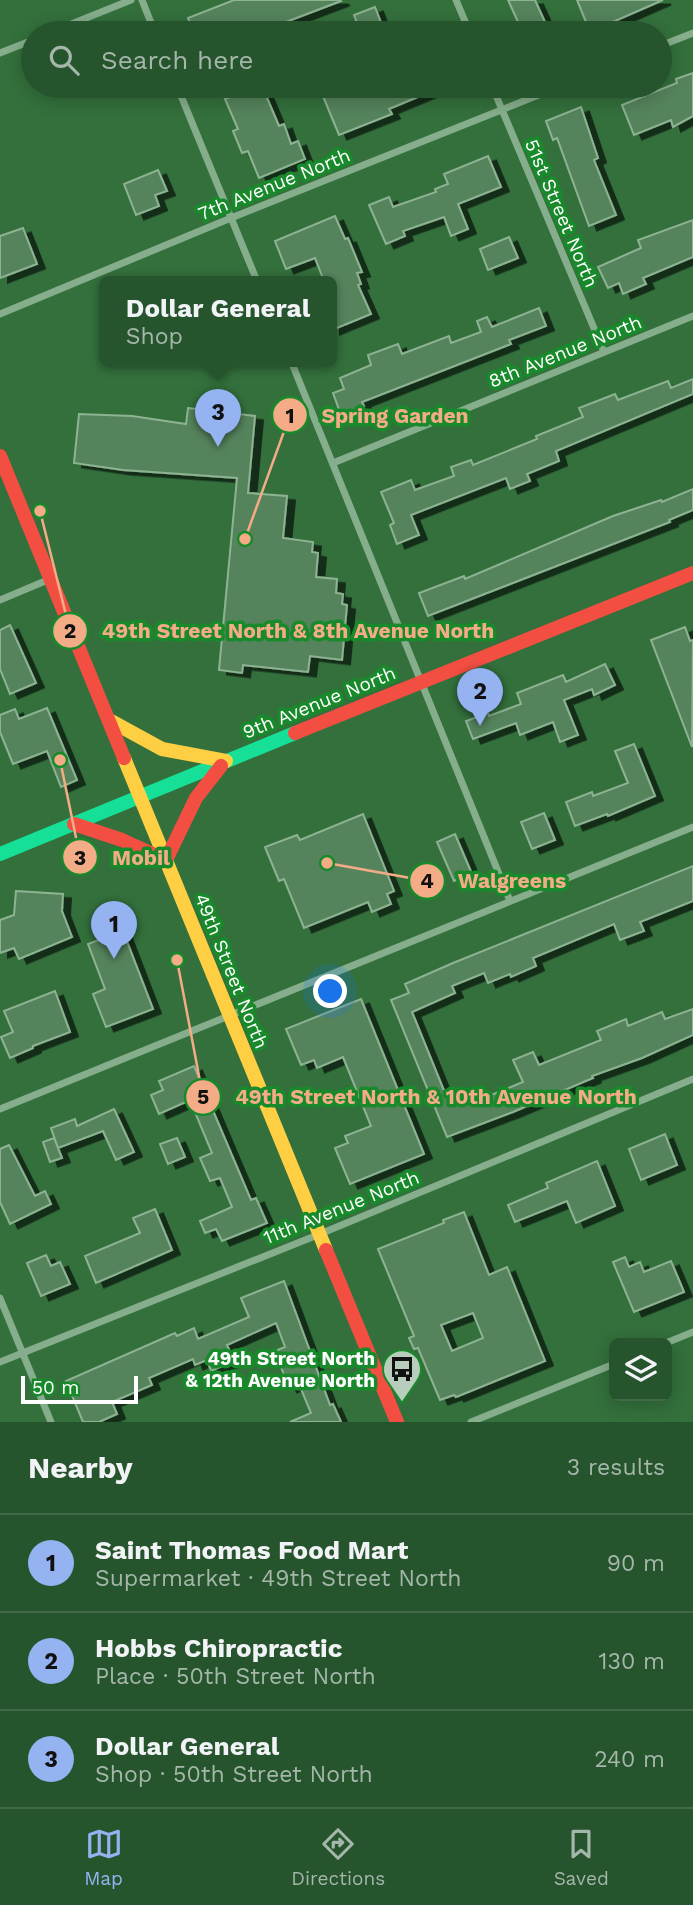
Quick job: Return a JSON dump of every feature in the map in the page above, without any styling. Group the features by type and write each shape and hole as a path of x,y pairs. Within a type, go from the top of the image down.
{"main road":[{"name":"49th Street North","path":"0,456 397,1422"},
{"name":"9th Avenue North","path":"0,854 420,681 693,573"},
{"path":"108,720 162,749 227,761"},
{"path":"74,824 122,839 166,860 189,809 212,774 227,761"}],"street":[{"path":"79,21 131,0"},
{"path":"142,0 150,21"},
{"path":"456,0 465,21"},
{"path":"672,41 693,33"},
{"path":"0,54 21,45"},
{"path":"182,98 255,276"},
{"name":"51st Street North","path":"497,98 604,352"},
{"name":"7th Avenue North","path":"0,314 532,98"},
{"name":"8th Avenue North","path":"333,463 693,316"},
{"path":"293,367 510,901"},
{"path":"0,600 50,579"},
{"path":"0,1109 693,827"},
{"name":"11th Avenue North","path":"0,1362 320,1234 693,1079"},
{"path":"0,1298 51,1422"},
{"path":"672,1341 693,1332"},
{"path":"471,1422 609,1366"}],"building":[{"path":"234,0 341,1 288,21 189,21 188,18"},
{"path":"508,0 535,0 545,21 518,21"},
{"path":"577,0 663,0 615,21 586,21"},
{"path":"375,7 380,21 356,21 354,15"},
{"path":"693,73 693,116 673,127 671,120 634,135 622,105 640,98 672,98 672,85 677,83 676,79"},
{"path":"267,98 279,126 284,124 291,144 298,141 305,159 259,178 248,151 242,153 233,131 238,129 225,99"},
{"path":"324,98 415,98 389,109 392,114 339,135"},
{"path":"581,107 598,158 594,160 616,215 589,226 557,138 553,140 546,121"},
{"path":"488,156 501,187 458,204 468,229 451,236 444,217 403,231 405,236 386,244 369,205 389,197 393,207 436,192 435,189 448,184 444,174"},
{"path":"158,170 167,191 155,195 159,206 136,215 124,184"},
{"path":"335,216 345,239 348,238 362,272 357,273 361,284 358,285 371,314 337,328 337,276 322,276 315,258 286,269 275,241"},
{"path":"693,220 693,257 643,278 646,284 623,294 619,283 608,288 598,267 641,248 638,240"},
{"path":"23,228 37,264 0,278 0,236"},
{"path":"509,237 518,258 488,270 480,249"},
{"path":"539,308 546,326 509,340 511,344 362,402 364,406 341,415 333,393 344,389 340,378 371,365 368,355 398,344 402,354 449,336 451,343 481,332 477,321 487,317 492,327"},
{"path":"693,379 693,394 556,451 559,461 527,474 530,481 510,489 506,478 411,515 419,535 397,544 390,525 394,523 381,492 411,480 415,490 454,476 451,467 471,460 473,465 537,439 536,436 583,417 579,408 615,394 618,400 668,381 671,388"},
{"path":"188,408 255,416 248,493 287,496 283,538 313,542 312,552 318,553 316,577 337,579 336,593 343,594 342,604 347,605 342,660 310,656 308,672 243,665 242,673 219,670 237,478 123,470 74,463 79,414 132,416 186,424"},
{"path":"693,489 693,510 669,520 670,522 428,616 419,593 464,576 465,579 613,516 661,500 662,502"},
{"path":"10,625 36,683 10,694 0,669 0,630"},
{"path":"685,627 690,641 693,640 692,747 651,640"},
{"path":"605,664 615,685 594,695 592,689 564,700 578,735 560,742 553,722 520,735 516,723 473,739 466,721 521,704 517,693 563,675 566,682"},
{"path":"47,708 77,780 61,787 47,751 13,764 0,732 0,715 15,709 19,719"},
{"path":"634,744 655,796 608,816 607,814 575,826 566,802 592,792 593,796 628,783 615,751"},
{"path":"544,813 555,840 532,849 521,822"},
{"path":"363,814 394,891 387,894 391,904 372,912 368,902 304,928 284,879 279,881 265,847 297,835 300,840"},
{"path":"455,834 472,874 454,881 437,842"},
{"path":"693,866 693,901 640,922 644,931 620,940 614,924 533,958 536,966 511,977 510,974 488,983 484,973 452,986 455,993 412,1012 449,1103 481,1090 484,1098 523,1082 513,1060 533,1052 539,1065 601,1040 597,1031 626,1019 628,1026 662,1012 665,1019 693,1009 693,1035 513,1112 447,1137 391,1000 409,993 405,984"},
{"path":"16,891 63,894 62,911 72,937 19,959 14,948 0,953 0,920 14,915"},
{"path":"123,931 153,1009 106,1027 93,994 105,989 88,944"},
{"path":"55,991 70,1032 10,1058 1,1037 13,1032 4,1011"},
{"path":"361,999 424,1154 350,1184 335,1148 348,1143 345,1136 371,1126 343,1057 317,1068 314,1060 301,1065 286,1029"},
{"path":"194,1066 251,1200 256,1198 267,1223 222,1241 216,1229 205,1233 200,1221 232,1207 220,1178 210,1181 200,1158 212,1153 190,1100 159,1114 151,1095 163,1090 159,1081"},
{"path":"114,1109 134,1152 116,1160 103,1131 58,1148 51,1128 75,1119 77,1126"},
{"path":"665,1134 677,1165 641,1180 629,1149"},
{"path":"54,1138 62,1158 50,1162 43,1142"},
{"path":"177,1138 185,1157 168,1164 160,1144"},
{"path":"9,1145 35,1196 45,1191 51,1204 10,1224 0,1202 0,1149"},
{"path":"597,1161 615,1206 576,1223 567,1201 515,1222 508,1205 548,1188 546,1183"},
{"path":"155,1209 172,1250 96,1283 85,1256 140,1233 133,1218"},
{"path":"464,1212 489,1275 507,1267 545,1361 456,1397 454,1395 440,1400 418,1348 414,1349 409,1338 414,1336 378,1249 444,1223 443,1220","holes":["473,1313 483,1338 452,1351 441,1325"]},
{"path":"46,1255 51,1266 60,1262 70,1284 41,1296 27,1263"},
{"path":"625,1257 629,1267 640,1262 644,1272 671,1261 684,1292 634,1312 613,1262"},
{"path":"284,1281 330,1405 333,1404 341,1422 290,1422 311,1413 299,1384 289,1388 275,1351 285,1347 276,1323 227,1345 234,1361 211,1371 207,1360 195,1365 193,1359 149,1378 152,1385 112,1402 117,1414 99,1422 83,1422 66,1381 175,1333 177,1336 194,1328 198,1339 249,1317 241,1298"}],"traffic: fast":[{"path":"0,854 295,733"}],"traffic: slow":[{"path":"109,720 162,749 226,761"},
{"path":"124,758 326,1250"}],"traffic: jam":[{"path":"0,456 124,758"},
{"path":"295,733 693,573"},
{"path":"166,860 196,798 221,766"},
{"path":"74,824 122,840 166,860"},
{"path":"326,1250 397,1422"}],"place":[{"name":"Dollar General","path":"218,447"},
{"name":"49th Street North & 8th Avenue North","path":"40,511"},
{"name":"Spring Garden","path":"245,539"},
{"name":"Hobbs Chiropractic","path":"480,726"},
{"name":"Mobil","path":"60,760"},
{"name":"Walgreens","path":"327,863"},
{"name":"Saint Thomas Food Mart","path":"114,959"},
{"name":"49th Street North & 10th Avenue North","path":"177,960"},
{"name":"49th Street North & 12th Avenue North","path":"402,1403"}]}
